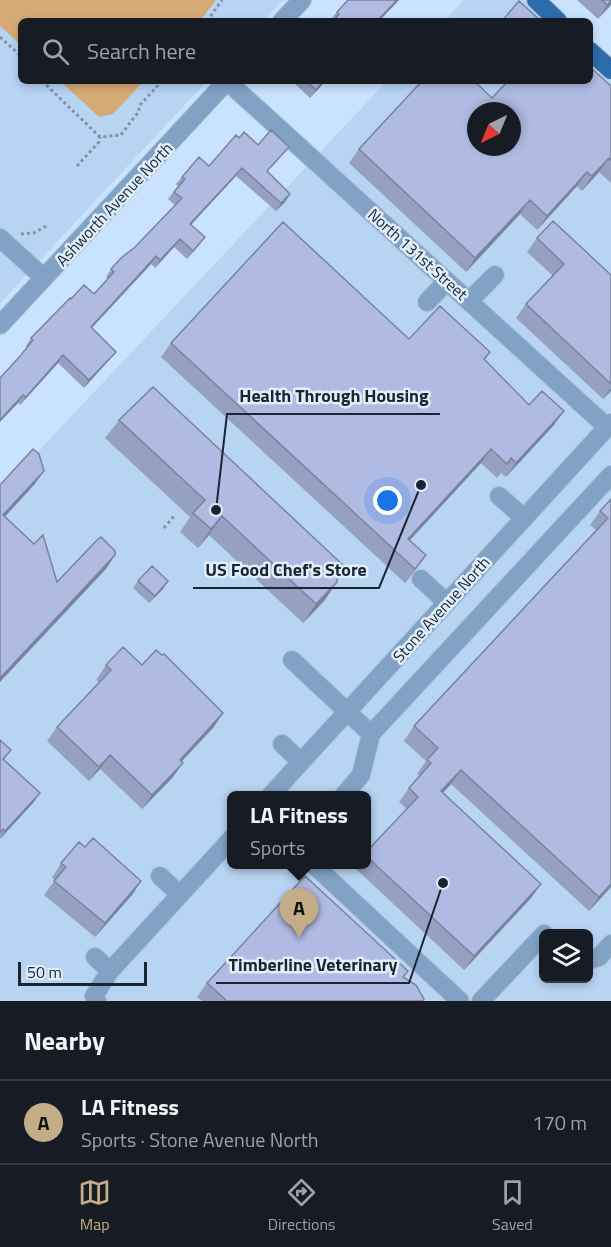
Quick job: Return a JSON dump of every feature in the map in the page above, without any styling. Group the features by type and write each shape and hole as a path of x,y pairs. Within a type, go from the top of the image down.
{"main road":[{"path":"536,0 555,18"},
{"path":"593,54 611,70"}],"street":[{"path":"285,18 302,0"},
{"name":"Ashworth Avenue North","path":"0,326 224,84"},
{"name":"North 131st Street","path":"230,84 609,425"},
{"path":"7,235 44,278"},
{"path":"469,301 495,274"},
{"path":"427,302 447,281"},
{"name":"Stone Avenue North","path":"274,791 609,425"},
{"path":"347,791 362,775 371,734 611,475"},
{"path":"499,496 524,518"},
{"path":"421,579 447,603"},
{"path":"292,660 371,734"},
{"path":"282,744 301,762"},
{"path":"95,998 110,971 227,842"},
{"path":"319,869 460,1001"},
{"path":"160,876 180,895"},
{"path":"492,997 539,940"},
{"path":"95,957 110,971"}],"path":[{"path":"209,18 222,0"},
{"path":"0,37 18,54"},
{"path":"45,84 100,137 121,135 139,111 139,106 159,84"},
{"path":"76,166 99,142 100,137"},
{"path":"7,235 34,233 48,225"},
{"path":"164,528 174,516"}],"shaded area":[{"path":"0,0 283,0 266,18 18,18 18,84 204,84 0,303"},
{"path":"0,0 216,0 202,18 18,18 18,42 0,26"},
{"path":"464,0 536,0 555,18 447,18"},
{"path":"593,54 611,70 611,1001 0,1001 0,492 384,84 593,84"},
{"path":"63,84 141,84 113,114 99,117"}],"building":[{"path":"348,0 397,0 380,18 336,18 339,14 337,12"},
{"path":"602,0 611,0 611,1 607,5"},
{"path":"519,1 538,18 505,18"},
{"path":"593,70 611,86 611,160 609,158 592,176 587,172 547,216 530,200 475,258 359,149 419,84 477,84 492,98 505,84 593,84"},
{"path":"309,84 321,84 316,90"},
{"path":"271,130 289,147 267,171 290,194 281,203 242,168 190,224 205,237 193,251 180,239 160,260 156,256 91,327 116,352 89,380 63,355 26,397 23,395 0,420 0,378 33,340 31,338 70,298 84,285 94,294 114,272 111,269 121,258 135,247 182,198 174,192 185,179 182,177 199,157 209,166 236,135 239,138 244,132 258,145"},
{"path":"553,221 611,275 611,384 526,304 564,264 537,238"},
{"path":"283,222 409,339 440,306 490,352 484,359 529,405 542,391 564,411 516,463 511,458 507,464 491,449 408,539 426,555 415,569 171,343"},
{"path":"153,387 345,567 337,576 337,582 316,604 222,516 211,529 193,513 205,500 119,420"},
{"path":"33,449 39,454 44,471 3,515 34,544 43,535 57,582 101,537 115,551 115,555 0,678 0,485"},
{"path":"611,499 611,884 599,897 461,770 441,791 541,884 474,956 371,861 371,847 418,797 409,788 431,763 427,760 438,748 414,726 608,518 600,511"},
{"path":"152,566 168,581 155,596 138,581"},
{"path":"123,647 142,665 156,650 164,654 223,713 180,760 183,763 152,795 110,755 99,767 57,727 111,670 106,665"},
{"path":"0,740 11,750 3,759 40,793 5,831 3,829 0,832"},
{"path":"93,838 141,881 105,923 54,881 66,867 61,863 79,842 85,847"},
{"path":"305,876 408,971 403,977 416,985 423,1001 227,1001 207,983"}],"place":[{"name":"US Food Chef's Store","path":"421,485"},
{"name":"Health Through Housing","path":"216,510"},
{"name":"Timberline Veterinary","path":"443,883"},
{"name":"LA Fitness","path":"299,938"}]}
